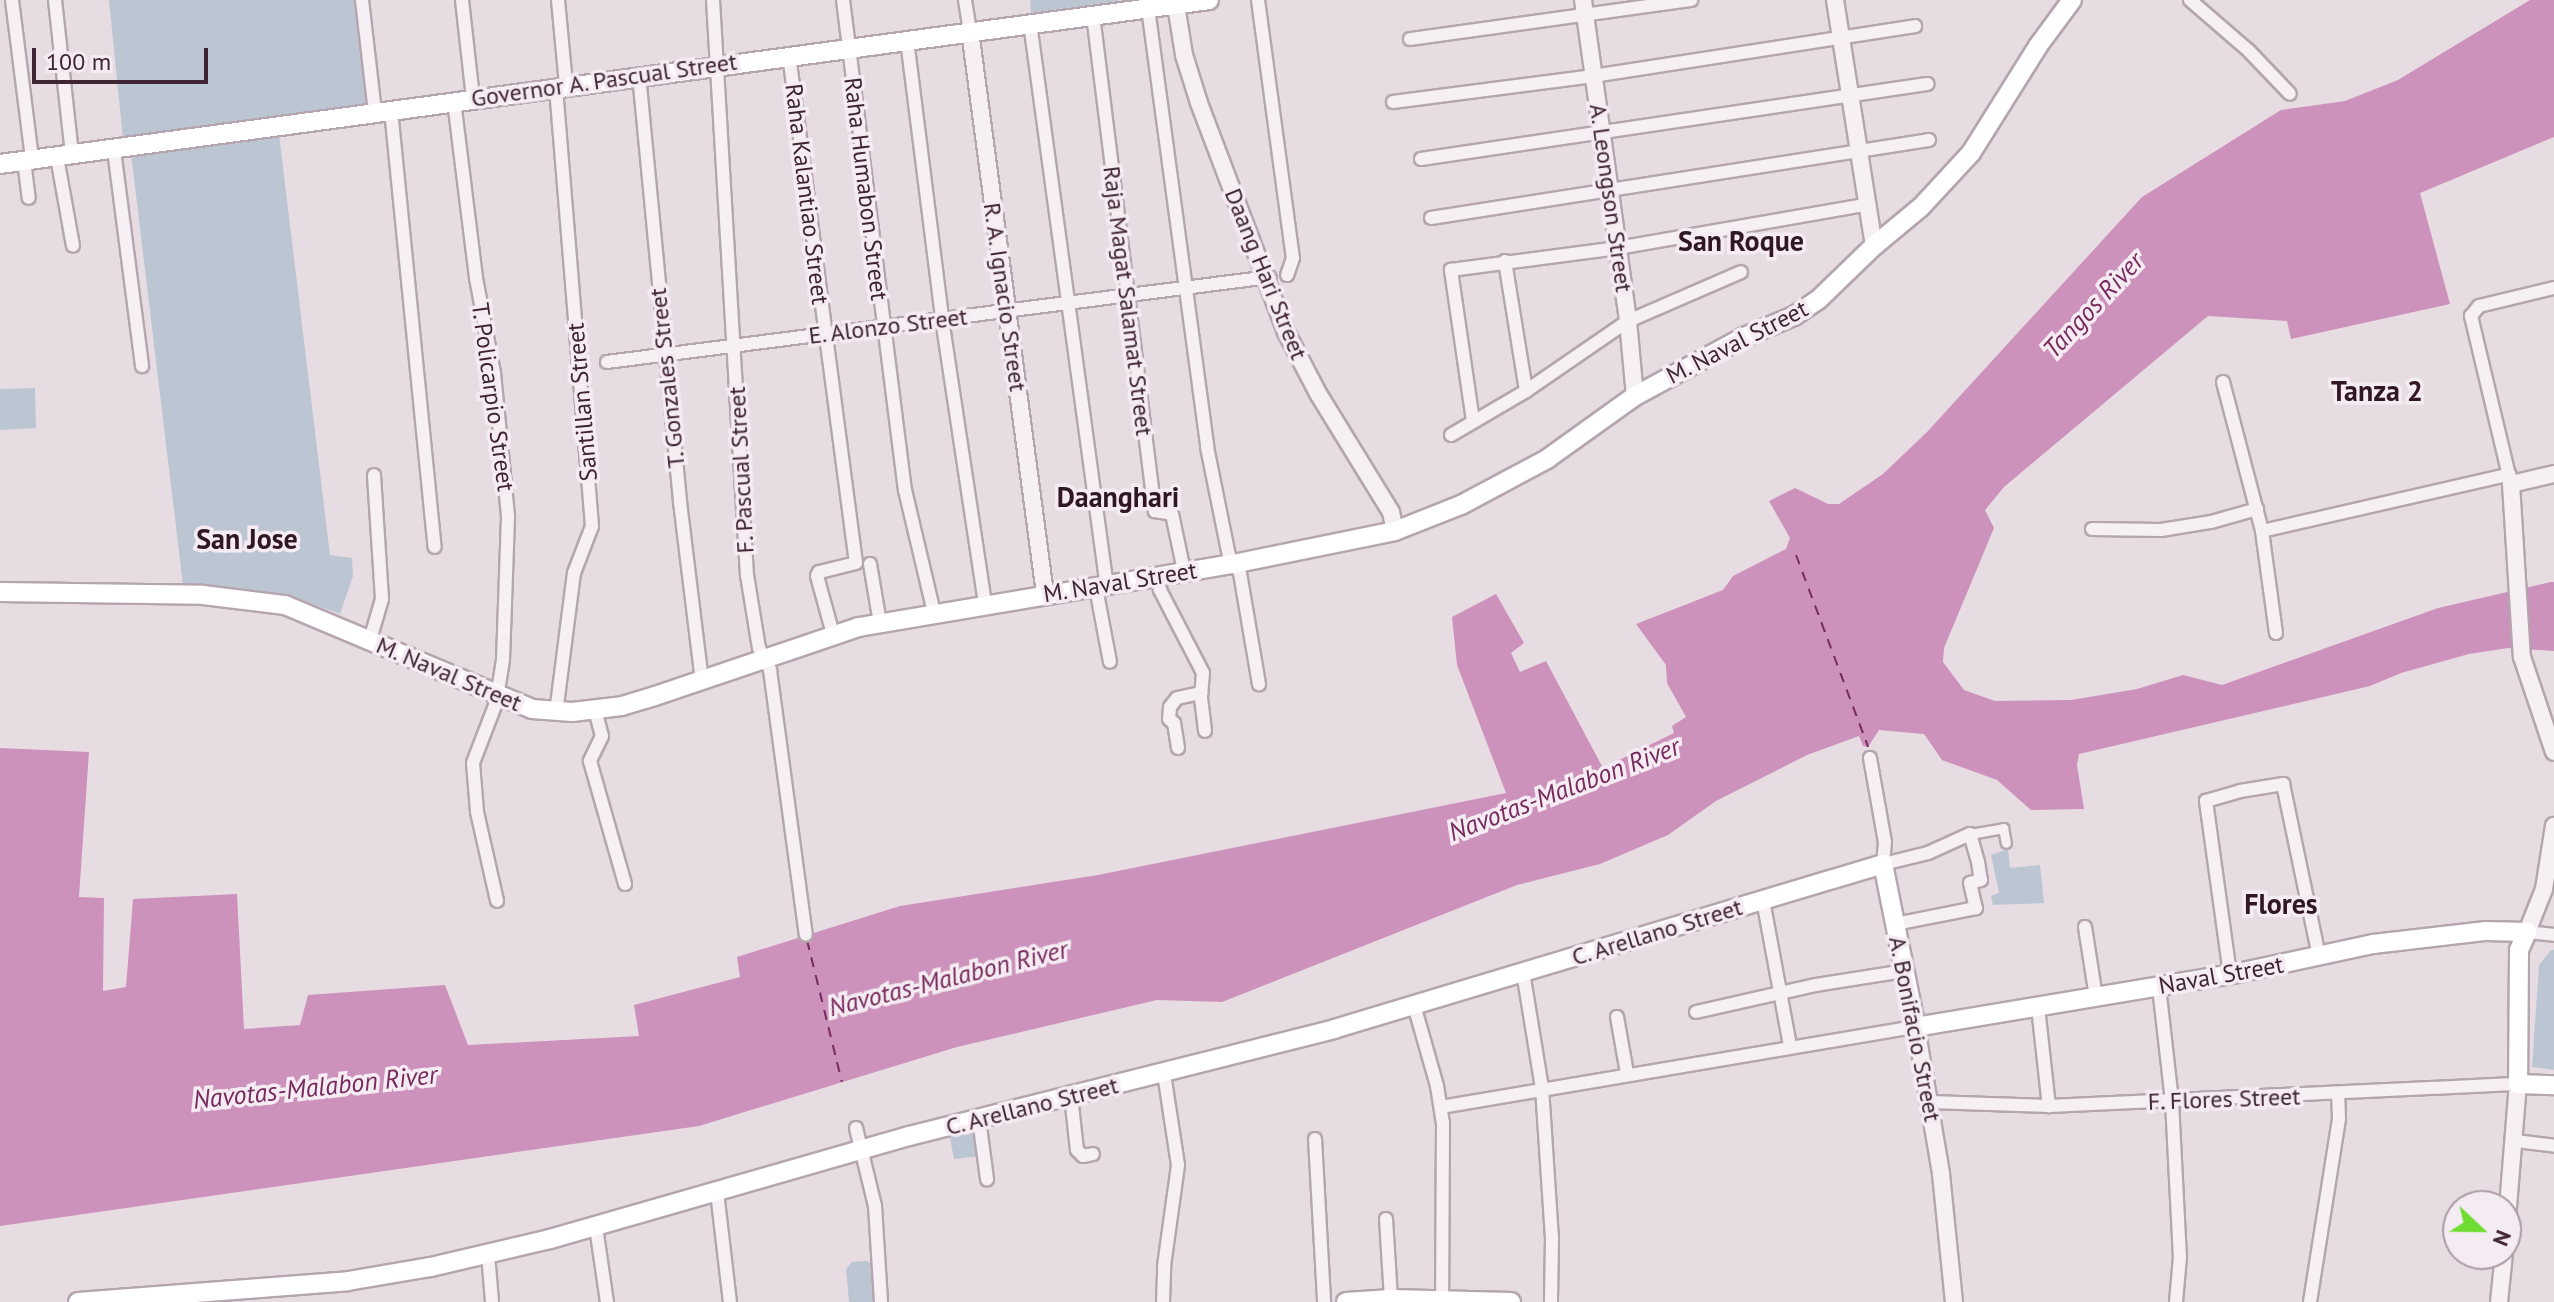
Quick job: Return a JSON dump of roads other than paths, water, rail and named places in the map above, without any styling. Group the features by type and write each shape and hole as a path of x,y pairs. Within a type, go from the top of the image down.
{"main road":[{"name":"Governor A. Pascual Street","path":"0,164 1176,2 1209,0"},
{"name":"M. Naval Street","path":"0,592 238,597 285,605 532,709 556,713 629,704 833,634 880,623 1045,594 1102,588 1395,531 1461,505 1547,459 1635,396 1744,337 1794,316 1818,300 1874,246 1921,207 1971,153 2038,46 2072,0"},
{"name":"C. Arellano Street","path":"78,1302 257,1295 488,1254 596,1227 863,1149 1164,1074 1414,1005 1883,864"},
{"name":"A. Bonifacio Street","path":"1883,864 1916,1027"},
{"name":"Naval Street","path":"1916,1027 2159,987 2373,944 2486,931 2527,932"},
{"path":"2527,932 2519,950 2518,1084 2554,1085"},
{"path":"1346,1302 1391,1299 1511,1302"}],"street":[{"path":"12,0 29,198"},
{"path":"55,0 73,246"},
{"path":"362,0 383,111 435,547"},
{"name":"T. Policarpio Street","path":"462,0 464,100 476,278 494,373 508,517 504,645 496,703 473,763 477,812 497,901"},
{"name":"Santillan Street","path":"556,713 574,573 592,526 561,86 558,0"},
{"name":"F. Pascual Street","path":"713,0 747,575 759,648 770,670 806,935"},
{"name":"Raha Humabon Street","path":"843,0 905,490 934,613"},
{"name":"R. A. Ignacio Street","path":"965,0 1045,594"},
{"path":"1258,0 1293,258 1287,275"},
{"path":"1410,39 1584,8 1691,0"},
{"path":"1835,0 1874,246"},
{"path":"2190,0 2249,51 2290,94"},
{"name":"Daang Hari Street","path":"1176,2 1184,55 1199,103 1286,332 1319,395 1391,512 1395,531"},
{"path":"1148,8 1207,447 1233,564 1240,573 1259,684"},
{"name":"A. Leongson Street","path":"1584,8 1628,321 1635,396"},
{"name":"Raja Magat Salamat Street","path":"1093,15 1155,511 1172,514 1184,571"},
{"path":"1030,23 1069,303 1110,662"},
{"path":"1393,102 1593,76 1915,26"},
{"path":"907,40 942,319 985,604"},
{"name":"Raha Kalantiao Street","path":"789,55 856,563 819,572 817,576 833,634"},
{"name":"T. Gonzales Street","path":"639,75 665,355 702,680"},
{"path":"1421,159 1927,84"},
{"path":"1431,218 1929,140"},
{"path":"114,150 142,366"},
{"path":"1473,421 1451,270 1618,248 1869,204"},
{"path":"1505,261 1526,391"},
{"path":"1451,435 1526,391 1628,321 1741,272"},
{"name":"E. Alonzo Street","path":"607,362 1268,278"},
{"path":"2554,288 2479,306 2471,316 2511,479 2522,657 2554,752"},
{"path":"2223,382 2262,531 2276,633"},
{"path":"2262,531 2511,479 2554,474"},
{"path":"370,640 382,599 374,475"},
{"path":"2092,529 2161,530 2211,522 2257,509"},
{"path":"870,564 880,623"},
{"path":"1157,577 1160,590 1203,673 1201,693 1205,731"},
{"path":"1178,748 1174,723 1169,719 1170,707 1177,698 1201,693"},
{"path":"595,710 602,736 590,761 625,884"},
{"name":"A. Bonifacio Street","path":"1870,758 1885,842 1883,864"},
{"path":"2230,974 2206,801 2240,791 2283,784 2319,957"},
{"path":"2554,826 2544,889 2527,932 2554,935"},
{"path":"1895,924 1976,908 1970,883 1981,880 1970,834 2003,828 2006,843"},
{"name":"C. Arellano Street","path":"1883,864 1928,853 1970,834"},
{"path":"1763,900 1790,1046"},
{"path":"2085,927 2096,997"},
{"path":"1696,1012 1782,992 1904,971"},
{"path":"1523,972 1542,1088 1552,1237 1551,1302"},
{"path":"2159,987 2172,1101 2180,1257 2176,1302"},
{"path":"1414,1005 1441,1107 1445,1188 1442,1299"},
{"path":"2038,1007 2049,1106"},
{"path":"1617,1017 1627,1073"},
{"path":"1441,1107 1627,1073 1916,1027"},
{"name":"A. Bonifacio Street","path":"1916,1027 1930,1102 1954,1302"},
{"path":"1163,1302 1164,1266 1178,1165 1164,1074"},
{"path":"2511,1190 2518,1084"},
{"name":"F. Flores Street","path":"1930,1102 2049,1106 2338,1095 2518,1084"},
{"path":"2310,1302 2339,1119 2338,1095"},
{"path":"1071,1096 1077,1150 1083,1156 1093,1154"},
{"path":"979,1119 987,1179"},
{"path":"856,1128 875,1206 881,1302"},
{"path":"1315,1139 1324,1302"},
{"path":"2516,1141 2554,1146"},
{"path":"717,1192 730,1302"},
{"path":"1386,1219 1391,1299"},
{"path":"596,1227 607,1302"},
{"path":"488,1254 492,1302"},
{"path":"2499,1302 2502,1270"}],"water":[{"path":"2530,0 2554,0 2554,137 2420,193 2450,304 2291,339 2287,321 2208,316 2004,487 1985,510 1994,528 1944,648 1943,662 1964,690 1995,701 2071,700 2137,689 2183,675 2222,685 2438,608 2551,582 2554,582 2554,651 2508,648 2469,654 2401,673 2370,686 2079,754 2077,765 2084,809 2031,810 1997,780 1942,760 1924,734 1879,730 1868,747 1863,746 1859,736 1807,755 1716,801 1668,835 1600,864 1517,885 1222,1002 1157,1000 957,1047 699,1126 0,1226 0,748 89,752 79,897 104,898 103,991 126,987 133,899 237,894 244,1029 300,1025 308,995 445,985 468,1045 639,1036 634,1005 740,977 737,957 900,906 1098,875 1506,793 1457,665 1452,617 1496,594 1524,643 1511,653 1520,672 1546,661 1603,768 1674,733 1672,726 1686,717 1667,683 1666,665 1636,624 1723,590 1733,576 1786,549 1790,538 1769,501 1795,488 1828,504 1839,504 1883,474 1927,432 2142,197 2281,110 2345,101 2398,80"}],"district":[{"name":"San Roque","path":"1741,241"},
{"name":"Tanza 2","path":"2377,391"},
{"name":"Daanghari","path":"1118,497"},
{"name":"San Jose","path":"247,539"},
{"name":"Flores","path":"2281,904"}],"water label":[{"name":"Tangos River","path":"2093,305"},
{"name":"Navotas-Malabon River","path":"1564,789"},
{"name":"Navotas-Malabon River","path":"948,978"},
{"name":"Navotas-Malabon River","path":"315,1087"}]}
